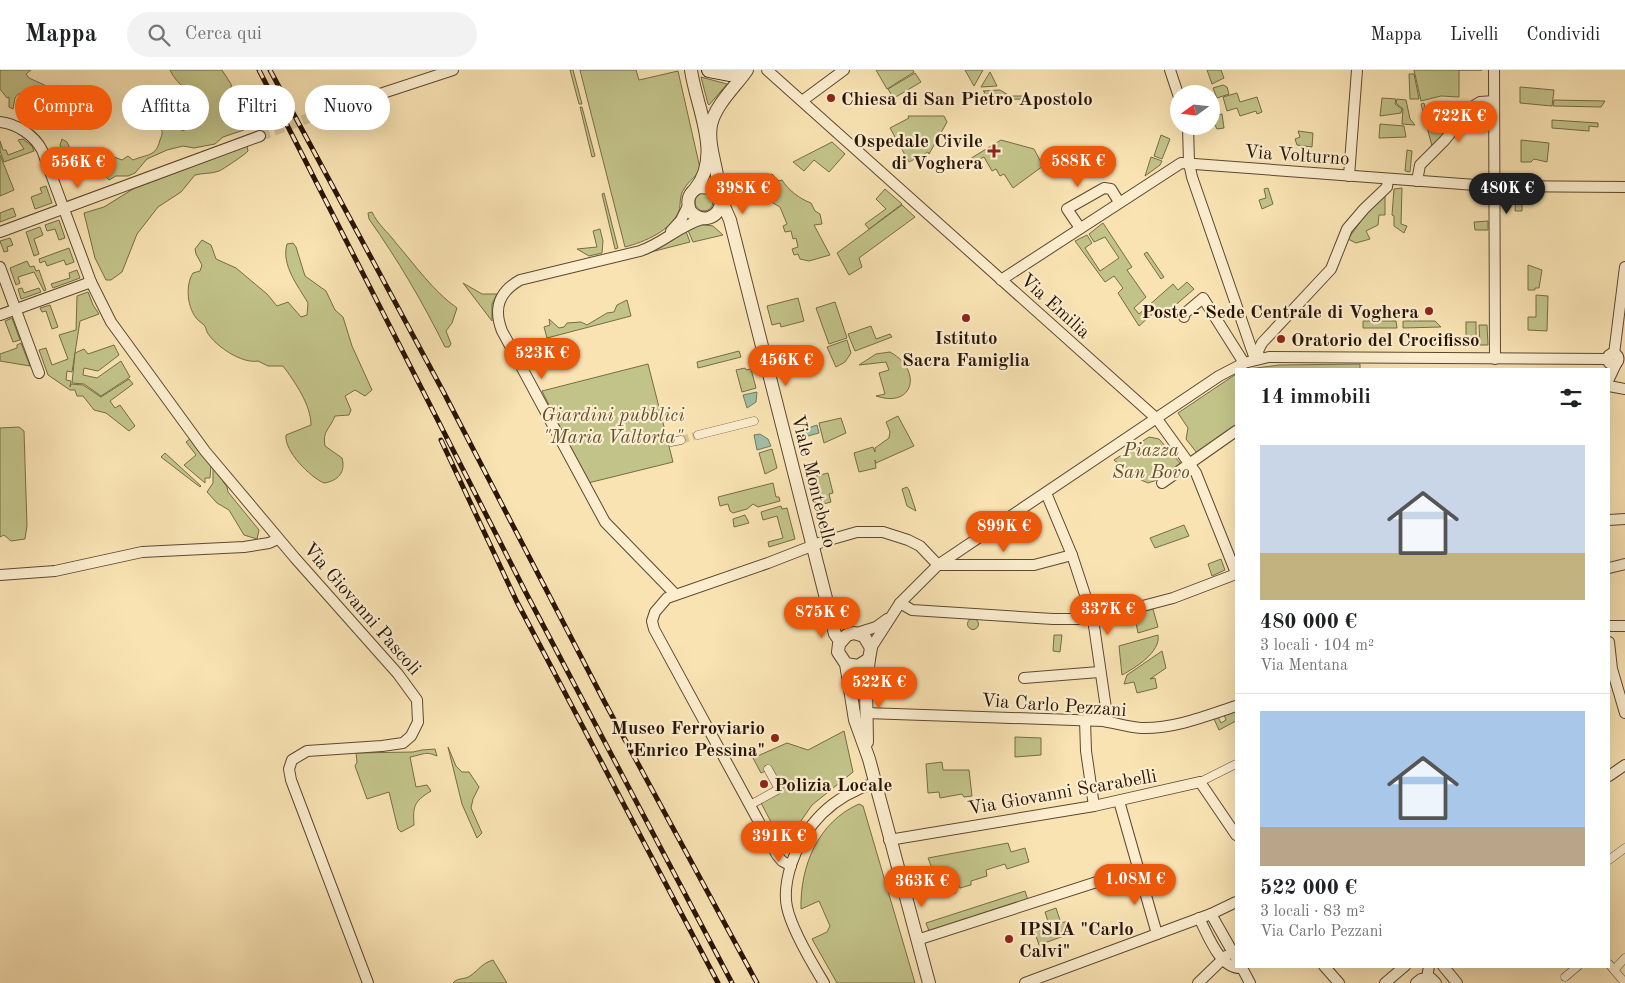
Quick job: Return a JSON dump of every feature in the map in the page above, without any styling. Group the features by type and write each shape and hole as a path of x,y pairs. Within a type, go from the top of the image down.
{"main road":[{"path":"709,70 730,74 746,70"}],"street":[{"path":"390,91 453,70"},
{"path":"662,241 681,220 688,206 689,196 705,171 707,156 704,128 692,70"},
{"name":"Viale Montebello","path":"746,70 718,109 711,124 711,140 719,176 720,198 730,220 831,619 849,636"},
{"name":"Via Emilia","path":"767,70 1156,419 1191,464 1204,490 1235,571"},
{"path":"802,101 844,70"},
{"path":"1170,70 1175,85"},
{"path":"1349,176 1357,70"},
{"path":"1494,70 1495,359"},
{"path":"1417,181 1420,165 1444,141 1472,107 1480,102 1494,101"},
{"name":"Via Giovanni Pascoli","path":"0,122 19,128 36,140 64,208 91,282 111,322 205,451 415,695 419,707 415,730 403,742 382,746 307,751 295,757 289,767 290,780 368,983"},
{"path":"1188,135 1189,163 1257,358"},
{"path":"0,232 260,136"},
{"name":"Via Volturno","path":"1001,280 1176,165 1189,163 1495,186 1625,187"},
{"path":"1257,358 1262,342 1334,265 1347,229 1387,187 1388,178"},
{"path":"675,594 605,522 511,348 497,315 498,303 504,292 520,280 640,252 694,221 717,213 720,198 708,186 695,189"},
{"path":"1080,228 1067,209 1104,188 1111,189 1119,202"},
{"name":"Viale Montebello","path":"688,206 693,215 722,223 734,239"},
{"path":"0,267 39,373"},
{"path":"1610,375 1614,361 1625,267"},
{"path":"0,315 91,282"},
{"path":"1184,317 1184,314 1203,298 1244,363"},
{"path":"846,664 858,666 870,654 900,603 938,565 1219,376 1244,363 1257,358 1403,364 1495,359 1614,361"},
{"path":"1610,386 1625,389"},
{"path":"698,435 754,421"},
{"path":"1162,483 1235,432"},
{"path":"672,442 680,440"},
{"path":"1046,493 1072,554 1093,619 1099,672 1108,722"},
{"path":"1610,520 1625,519"},
{"path":"791,866 782,861 777,855 654,629 652,621 658,608 667,598 812,546 857,532 883,532 914,543 938,565 1034,565 1072,554"},
{"path":"0,575 55,571 142,552 244,547 269,543 278,538"},
{"path":"1610,568 1625,564"},
{"path":"900,603 912,610 1053,620 1093,619 1173,598 1235,574"},
{"path":"892,615 876,627 849,636 838,652 846,664 855,720 869,759 889,840 929,983"},
{"path":"1610,626 1625,626"},
{"path":"849,636 867,638 870,654 866,713 869,759"},
{"path":"1610,651 1612,669 1625,712"},
{"path":"1024,678 1099,672"},
{"path":"852,699 866,713"},
{"name":"Via Carlo Pezzani","path":"866,713 1085,720 1140,728 1190,721 1235,706"},
{"path":"1085,720 1086,751 1094,806"},
{"name":"Via Giovanni Scarabelli","path":"889,840 1119,801 1200,782 1235,764"},
{"path":"1610,775 1625,765"},
{"path":"750,805 779,789 768,769"},
{"path":"1200,782 1235,834"},
{"path":"824,983 787,907 786,897 791,866 804,834 815,819 841,798 875,783"},
{"path":"1119,801 1156,934"},
{"path":"1610,859 1625,848"},
{"path":"917,940 1137,869"},
{"path":"1025,983 1211,914 1235,902"},
{"path":"1211,914 1235,956"},
{"path":"1199,918 1223,961 1230,967 1235,967"},
{"path":"1198,983 1223,961 1229,946"},
{"path":"1625,958 1611,967 1625,983"},
{"path":"1242,968 1250,983"},
{"path":"1326,968 1339,983"},
{"path":"1385,983 1403,968"},
{"path":"1416,983 1420,979 1431,981 1429,968"},
{"path":"1445,968 1457,983"},
{"path":"1565,977 1576,968"}],"green space":[{"path":"0,70 31,70 26,74 29,78 44,85 15,85 13,109 9,107 9,97 7,98 0,89"},
{"path":"170,70 222,70 231,85 219,85 219,130 244,130 223,137 215,144 194,148 183,146 167,150 147,159 135,173 128,176 116,176 109,180 102,174 92,174 81,178 77,186 60,145 62,139 67,142 73,155 84,157 90,165 97,167 114,157 122,160 128,156 133,160 147,156 156,149 162,135 162,130 209,130 209,85 181,85"},
{"path":"570,70 573,70 582,104 579,104"},
{"path":"580,70 636,70 639,80 678,71 700,168 682,192 679,211 670,224 656,235 625,247"},
{"path":"876,70 913,70 914,72 887,89"},
{"path":"965,70 983,70 974,86"},
{"path":"1207,70 1221,70 1224,78 1212,84"},
{"path":"1414,70 1459,70 1459,97 1441,96 1421,101"},
{"path":"990,72 997,86 981,87"},
{"path":"915,73 921,82 889,101 887,96 891,94 888,89"},
{"path":"1409,74 1414,74 1419,99 1410,99"},
{"path":"701,77 727,84 709,105 708,104"},
{"path":"1220,86 1227,87 1229,94 1220,97"},
{"path":"1520,87 1554,90 1552,106 1520,103"},
{"path":"1000,90 1010,96 1023,96 1023,99 981,100 985,92 983,91"},
{"path":"1237,93 1240,102 1257,97 1262,112 1257,114 1256,111 1240,116 1237,108 1227,111 1223,97"},
{"path":"1382,98 1396,99 1395,104 1402,109 1401,113 1380,116"},
{"path":"1397,99 1406,100 1410,119 1415,125 1402,124 1403,109 1396,103"},
{"path":"1554,100 1605,101 1601,107 1553,106"},
{"path":"1424,103 1429,124 1437,123 1439,131 1447,129 1449,131 1433,150 1421,104"},
{"path":"580,107 582,107 595,156 592,157"},
{"path":"1222,114 1224,128 1220,129 1220,115"},
{"path":"908,116 944,116 947,122 929,154 928,152 909,162 890,128 909,118"},
{"path":"1552,120 1598,123 1598,127 1589,126 1589,131 1552,128"},
{"path":"1380,124 1404,126 1406,137 1379,138"},
{"path":"1298,131 1313,133 1312,147 1297,145 1295,139 1300,137"},
{"path":"1161,135 1170,139 1162,159 1154,156"},
{"path":"23,139 32,146 34,151 4,162 0,151 0,141 3,150 6,150 8,155 24,149 18,140"},
{"path":"1001,140 1034,149 1043,166 1013,188 1004,174 1000,176 996,169 992,171 984,157 958,170 955,168"},
{"path":"1521,140 1549,143 1547,162 1534,159 1531,162 1521,162"},
{"path":"832,142 845,154 829,172 814,160 804,171 793,162"},
{"path":"247,146 248,151 234,162 213,173 195,175 181,192 158,207 137,234 122,272 111,280 106,280 95,258 84,213 104,207 133,189"},
{"path":"1407,150 1412,151 1410,172 1405,171"},
{"path":"0,155 14,190 0,196"},
{"path":"1151,157 1162,161 1160,165 1145,176"},
{"path":"772,174 779,181 782,180 795,194 811,203 815,211 820,214 822,224 814,225 830,255 809,261 800,259 798,254 794,255 792,249 798,247 796,238 793,239 791,231 785,232 783,226 787,224 780,207 768,200 760,204 751,201 742,205 738,190 758,181 760,177"},
{"path":"46,186 52,203 35,209 31,197 42,193 40,188"},
{"path":"1268,188 1273,204 1262,209 1259,200 1266,198 1264,189"},
{"path":"1402,188 1401,224 1407,226 1404,233 1394,226 1394,216 1392,215 1394,189"},
{"path":"885,189 902,204 869,229 865,224 886,209 876,199"},
{"path":"604,193 618,248 615,249 602,194"},
{"path":"704,193 710,196 713,202 710,208 704,211 698,208 695,202 698,196"},
{"path":"1516,194 1522,194 1522,211 1515,211"},
{"path":"1385,196 1385,215 1379,215 1378,225 1366,231 1370,239 1356,243 1348,239 1366,214"},
{"path":"902,205 915,217 859,258 862,267 849,275 837,253"},
{"path":"13,208 16,216 0,222 0,213"},
{"path":"372,212 380,225 440,294 457,308 452,323 446,331 451,344 449,347 445,347 409,281 369,219 368,213"},
{"path":"59,220 65,238 59,240 55,229 47,231 45,225"},
{"path":"1488,221 1488,230 1475,230 1474,222"},
{"path":"1103,223 1132,267 1127,270 1146,297 1134,308 1139,314 1173,284 1178,290 1187,282 1194,289 1164,315 1158,309 1139,326 1118,293 1123,288 1114,276 1105,282 1075,241 1087,235 1092,243 1085,248 1100,271 1119,258 1105,237 1094,242 1089,234"},
{"path":"697,224 713,226 723,235 693,242 687,228"},
{"path":"40,227 43,235 34,239 39,254 34,256 26,232"},
{"path":"600,229 603,241 602,253 589,256 577,249 597,247 593,231"},
{"path":"685,229 690,242 651,252"},
{"path":"10,238 13,245 7,247 8,251 4,252 0,241"},
{"path":"202,240 211,245 216,259 236,268 267,294 277,306 288,302 301,317 307,315 308,303 295,282 286,260 287,244 293,243 305,276 326,291 335,310 343,317 352,346 372,390 365,396 355,390 345,396 351,410 349,415 335,416 326,433 325,446 342,458 342,472 337,478 324,483 318,480 299,463 289,448 286,435 311,425 305,402 297,386 283,366 268,366 258,361 244,360 229,353 216,343 191,310 188,290 190,278 193,273 200,271 202,265 195,249"},
{"path":"69,248 74,262 66,265 64,260 47,266 45,261 40,263 39,259"},
{"path":"1147,252 1164,277 1161,279 1144,254"},
{"path":"27,261 30,267 34,266 36,271 39,270 46,290 44,291 34,272 18,277 20,283 16,285 10,268"},
{"path":"1528,265 1542,270 1539,288 1535,288 1535,290 1528,290"},
{"path":"77,270 80,278 53,288 51,284 70,278 69,273"},
{"path":"463,283 482,294 497,294 492,304 492,321"},
{"path":"22,288 24,293 39,288 41,292 21,299 18,289"},
{"path":"88,292 99,314 80,321 72,372 67,371 66,380 71,381 70,387 71,384 83,385 101,397 129,379 133,384 110,401 115,408 120,405 135,426 129,431 106,413 94,410 83,396 77,396 75,390 70,390 48,375 39,350 46,348 52,365 68,359 59,335 76,330 77,296"},
{"path":"1536,295 1548,296 1547,331 1528,330 1528,317 1536,317"},
{"path":"798,298 804,321 781,327 780,323 772,325 767,306"},
{"path":"627,300 631,316 547,338 544,327 550,325 549,319 559,328 564,327 567,323 581,322 587,325 607,313 614,312 617,305"},
{"path":"835,302 847,338 829,344 816,308"},
{"path":"50,305 58,327 52,329 46,311 42,312 40,308"},
{"path":"12,318 20,340 13,342 5,321"},
{"path":"1363,321 1396,321 1397,328 1363,328"},
{"path":"1403,321 1435,321 1441,327 1403,328"},
{"path":"1466,322 1476,322 1476,346 1466,346"},
{"path":"1479,325 1487,325 1488,345 1480,345"},
{"path":"871,326 876,339 890,334 892,337 855,351 848,334"},
{"path":"847,340 851,353 845,362 836,367 827,347"},
{"path":"21,343 30,366 0,361 0,354 17,348 17,345"},
{"path":"114,345 119,355 98,371 84,368 83,375 97,378 121,361 130,377 101,396 84,384 72,383 75,353 84,349 88,354"},
{"path":"739,351 741,357 698,368 697,362"},
{"path":"890,352 907,368 910,386 906,393 889,399 876,396 885,394 879,373 889,370 886,362 859,365 876,354"},
{"name":"Giardini pubblici \"Maria Valtorta\"","path":"648,364 673,462 588,483 542,391"},
{"path":"1360,364 1360,368 1256,368 1279,365"},
{"path":"745,368 746,370 751,369 756,388 742,392 736,370"},
{"name":"Piazza San Bovo","path":"1235,375 1235,426 1197,453 1186,439 1188,428 1178,413"},
{"path":"898,416 914,446 876,463 875,460 876,468 859,472 854,453 873,447 875,452 875,448 889,438 890,432 886,422"},
{"path":"841,418 846,433 824,443 819,423"},
{"path":"19,427 24,431 27,526 25,539 11,541 4,535 0,537 0,428"},
{"name":"Piazza San Bovo","path":"1149,437 1159,439 1181,464 1157,480 1148,483 1141,480 1133,469 1121,466 1114,460"},
{"path":"190,439 211,465 210,478 205,478 205,483 184,465 196,455 186,442"},
{"path":"772,449 777,468 765,474 759,453"},
{"path":"165,453 201,486 161,457"},
{"path":"213,467 227,487 228,492 259,530 257,539 244,535 229,510 217,503 207,492 213,483"},
{"path":"828,473 833,493 829,494 831,502 816,506 809,478"},
{"path":"773,483 776,497 779,497 780,501 758,507 753,504 747,509 733,513 730,511 728,504 720,506 718,497"},
{"path":"907,487 916,511 907,506 902,489"},
{"path":"781,506 782,509 787,508 795,539 769,547 768,542 783,538 777,516 763,520 761,512"},
{"path":"745,515 749,523 734,527 733,519"},
{"path":"1184,525 1189,536 1155,548 1150,538"},
{"path":"1221,559 1225,570 1212,576 1208,564"},
{"path":"1153,609 1158,627 1138,633 1134,614"},
{"path":"973,618 979,624 973,630 967,624"},
{"path":"1054,635 1062,635 1060,652 1053,651"},
{"path":"1158,635 1155,647 1146,659 1122,675 1119,646"},
{"path":"1162,651 1166,668 1150,679 1155,678 1157,688 1137,693 1134,682 1124,684 1127,675"},
{"path":"894,674 902,674 902,678 910,678 908,694 894,694"},
{"path":"1235,710 1235,722 1219,730 1214,719 1218,717 1221,723 1226,720 1224,715"},
{"path":"844,731 853,772 812,805 787,841 781,841 760,801 781,790 770,769 761,773 753,758 787,743 808,750"},
{"path":"1015,737 1041,738 1041,755 1015,757"},
{"path":"448,747 456,766 462,772 469,772 479,787 471,808 482,833 477,838 462,804"},
{"path":"435,749 437,756 427,753 410,757 416,787 427,785 431,791 415,805 414,825 401,832 398,829 389,792 367,799 355,766 357,762 356,753 413,752"},
{"path":"942,762 943,770 969,770 972,796 964,797 962,794 940,798 939,792 928,793 926,764"},
{"path":"859,804 863,806 915,983 837,983 812,939 827,932 830,926 819,901 801,909 804,877 814,847 832,822"},
{"path":"1008,843 1011,852 1025,848 1029,862 1007,869 1005,864 986,870 987,876 971,881 971,885 960,888 959,885 954,886 956,893 948,896 946,890 941,891 928,858"},
{"path":"1025,891 1028,900 929,931 926,923"},
{"path":"1056,908 1061,923 1068,921 1072,933 1039,945 1034,930 1049,925 1045,912"},
{"path":"493,960 507,983 453,983 468,977"}],"shaded area":[{"path":"757,392 756,402 747,408 743,395"},
{"path":"817,425 819,433 801,438 799,431"},
{"path":"760,434 768,439 771,446 757,450 754,435"}],"tunnel":[{"path":"260,136 305,119"},
{"path":"681,440 698,435"}],"railway":[{"path":"259,70 525,591 732,983"},
{"path":"270,70 444,393 604,701 757,983"},
{"path":"441,440 517,602 718,983"}],"place":[{"name":"Chiesa di San Pietro Apostolo","path":"831,98"},
{"name":"Ospedale Civile di Voghera","path":"994,151"},
{"name":"Poste - Sede Centrale di Voghera","path":"1429,311"},
{"name":"Istituto Sacra Famiglia","path":"966,318"},
{"name":"Oratorio del Crocifisso","path":"1281,339"},
{"name":"Museo Ferroviario \"Enrico Pessina\"","path":"775,738"},
{"name":"Polizia Locale","path":"764,784"},
{"name":"IPSIA \"Carlo Calvi\"","path":"1009,939"}]}
